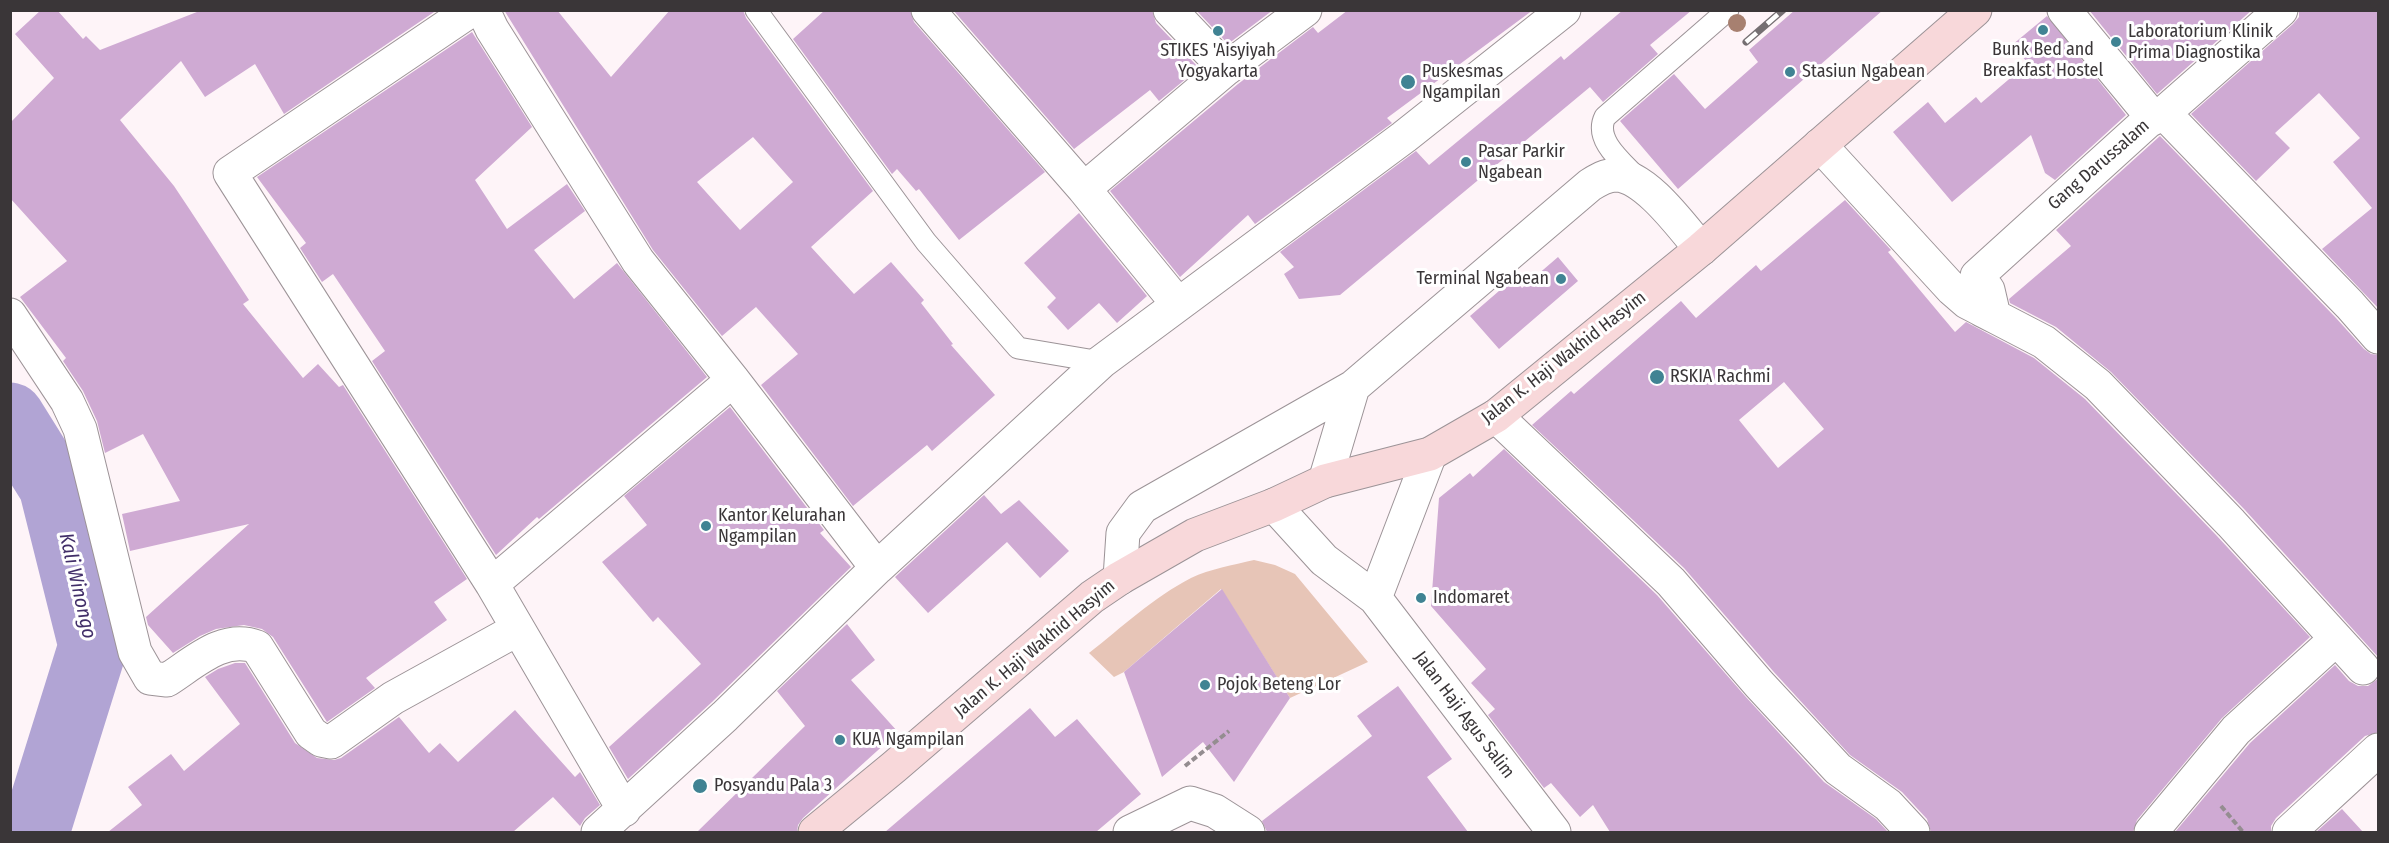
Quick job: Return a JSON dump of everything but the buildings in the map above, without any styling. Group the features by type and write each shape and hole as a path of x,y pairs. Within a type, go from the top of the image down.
{"main road":[{"name":"Jalan K. Haji Wakhid Hasyim","path":"814,832 894,767 1092,597 1120,578 1195,535 1274,505 1325,481 1430,454 1496,416 1701,249 1975,10"}],"street":[{"path":"471,10 230,172 492,584 624,810"},
{"path":"483,10 492,29 638,261 733,380 877,568"},
{"path":"928,10 1084,189 1177,303"},
{"path":"1170,10 1226,69"},
{"path":"1084,189 1226,69 1305,10"},
{"path":"598,832 725,716 877,568 1101,362 1177,303 1404,137 1564,10"},
{"path":"2064,10 2159,116 2350,305 2379,337"},
{"name":"Gang Darussalam","path":"1980,309 1988,290 1977,276 2093,169 2159,116 2281,10"},
{"path":"1820,146 1952,289 1980,309 2044,342 2098,385 2231,523 2363,668"},
{"path":"1120,578 1123,533 1142,507 1353,387 1590,185 1604,177 1617,175 1644,186 1701,249"},
{"path":"10,315 67,401 80,429 135,652 150,678 168,680 209,651 246,643 257,647 311,732 321,740 331,742 393,698 518,629"},
{"path":"492,584 733,380"},
{"path":"1325,481 1353,387"},
{"path":"1496,416 1671,582 1759,684 1838,769 1888,805 1912,832"},
{"path":"1375,598 1430,454"},
{"name":"Jalan Haji Agus Salim","path":"1274,505 1324,560 1375,598 1554,832"},
{"path":"2151,832 2236,730 2336,639"},
{"path":"2289,832 2379,750"},
{"path":"1130,832 1190,803 1215,811 1248,832"}],"lane":[{"path":"756,10 926,242 1018,348 1101,362"},
{"path":"1644,186 1605,141 1601,133 1601,125 1611,110 1728,10"}],"path":[{"path":"1177,774 1229,731"}],"shaded area":[{"path":"1254,560 1275,565 1295,574 1368,662 1290,698 1221,589 1124,672 1114,677 1089,653 1151,603 1191,578"}],"waterway":[{"name":"Kali Winongo","path":"10,417 53,486 93,646 35,832"}],"railway":[{"path":"1746,42 1783,10"}],"place":[{"name":"Bunk Bed and Breakfast Hostel","path":"2043,30"},
{"name":"STIKES 'Aisyiyah Yogyakarta","path":"1218,31"},
{"name":"Laboratorium Klinik Prima Diagnostika","path":"2116,42"},
{"name":"Stasiun Ngabean","path":"1790,72"},
{"name":"Puskesmas Ngampilan","path":"1408,82"},
{"name":"Pasar Parkir Ngabean","path":"1466,162"},
{"name":"Terminal Ngabean","path":"1561,279"},
{"name":"RSKIA Rachmi","path":"1657,377"},
{"name":"Kantor Kelurahan Ngampilan","path":"706,526"},
{"name":"Indomaret","path":"1421,598"},
{"name":"Pojok Beteng Lor","path":"1205,685"},
{"name":"KUA Ngampilan","path":"840,740"},
{"name":"Posyandu Pala 3","path":"700,786"}]}
